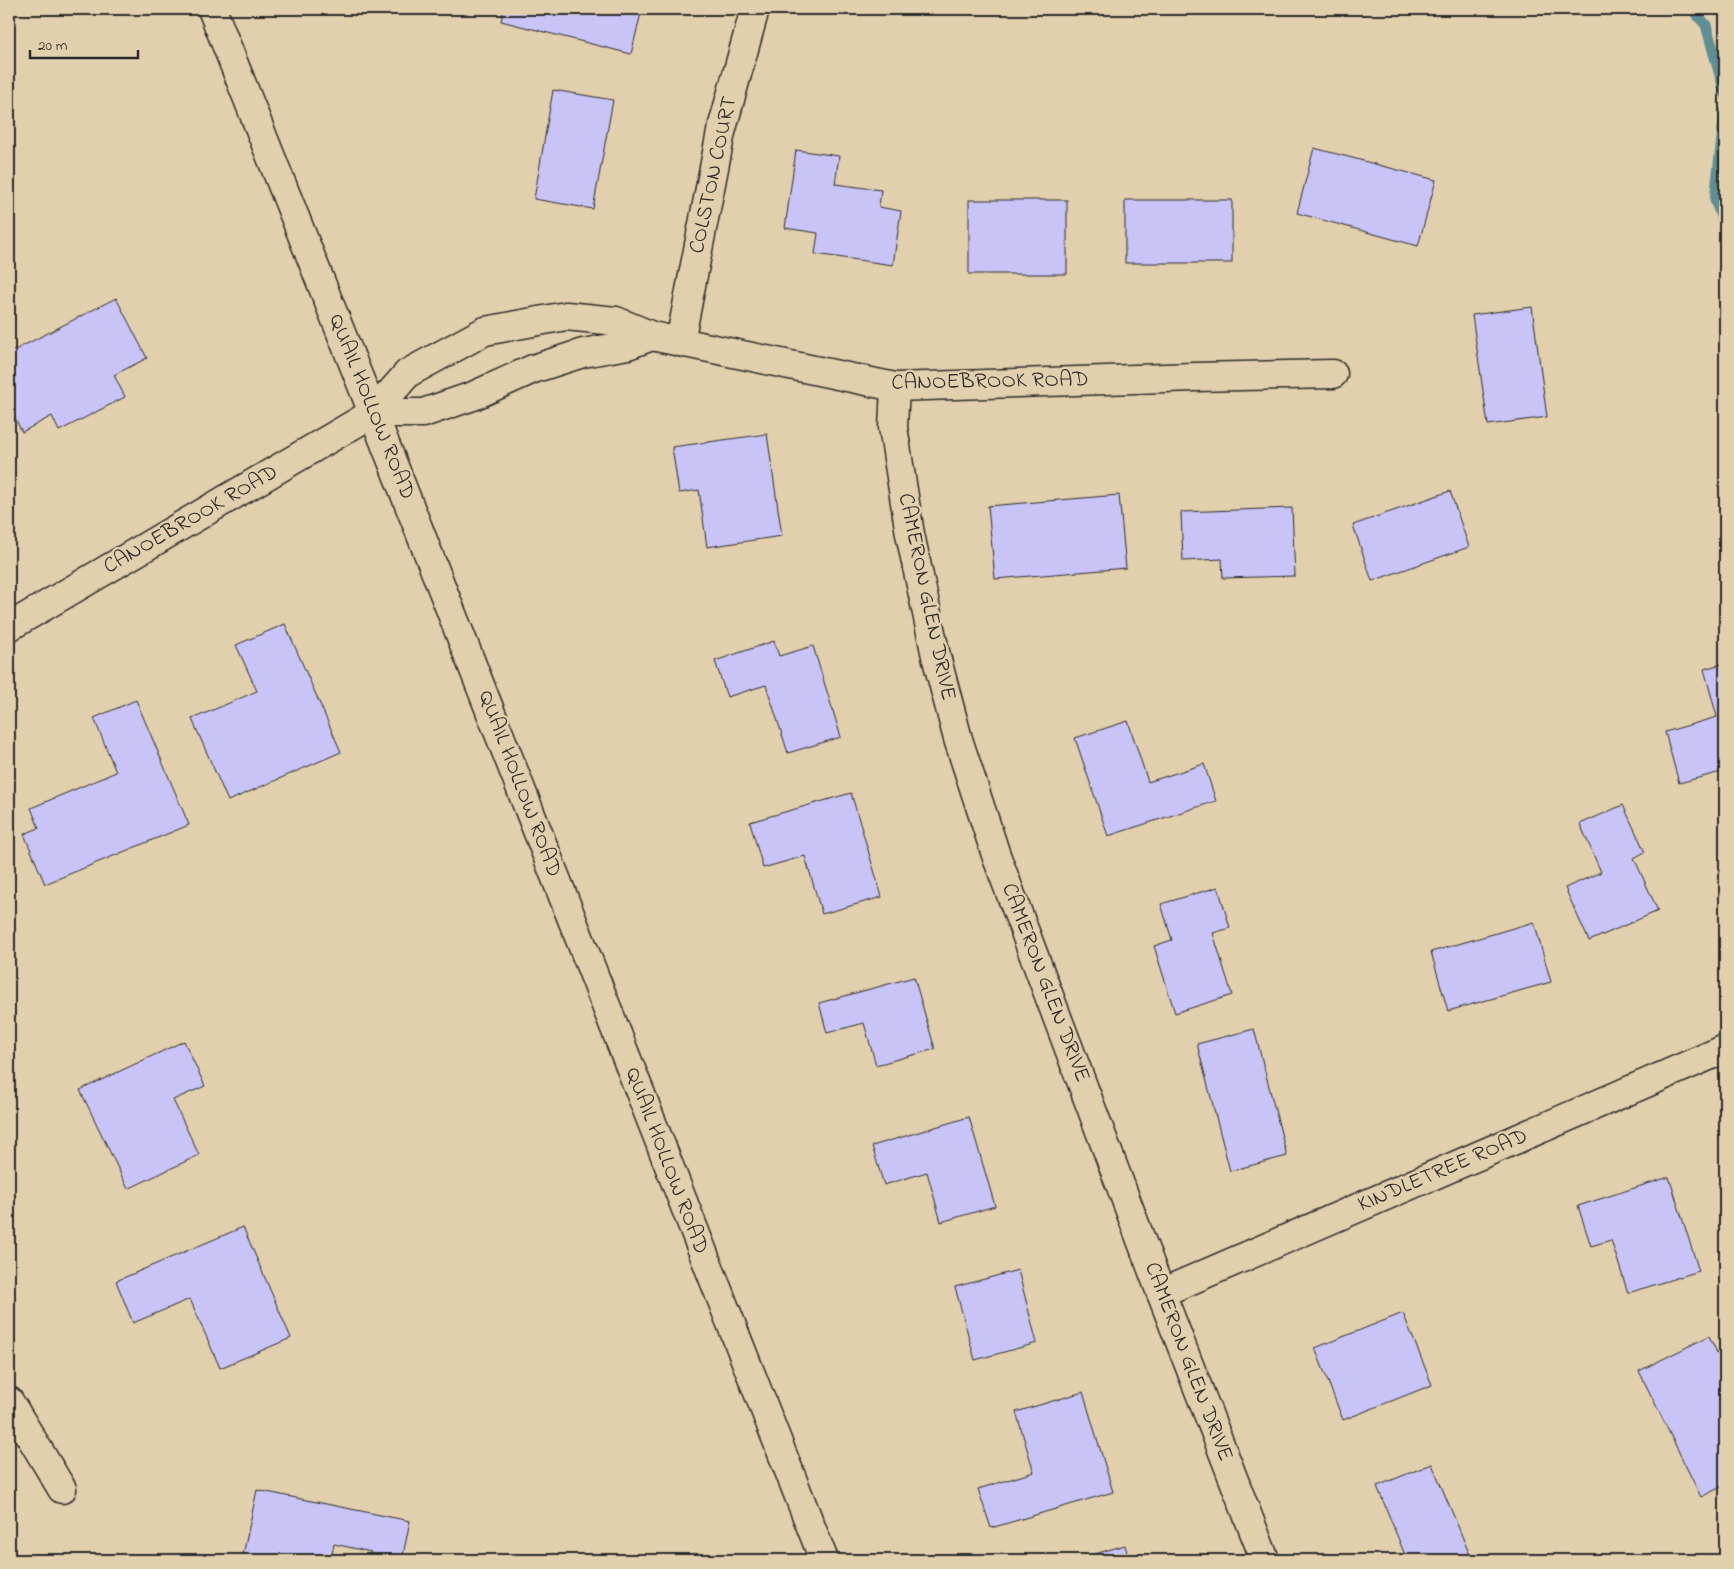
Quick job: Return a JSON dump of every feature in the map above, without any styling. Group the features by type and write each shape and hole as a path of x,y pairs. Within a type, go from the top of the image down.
{"street":[{"name":"QUAIL HOLLOW ROAD","path":"212,9 824,1560"},
{"name":"COLSTON COURT","path":"680,342 721,132 755,9"},
{"name":"CANOEBROOK ROAD","path":"9,626 373,413 408,373 485,331 566,316 616,321 652,336 895,387 1333,374"},
{"path":"373,413 423,413 473,396 533,369 583,353 628,345 652,336"},
{"name":"CAMERON GLEN DRIVE","path":"895,387 893,427 910,534 936,656 958,739 996,855 1161,1293 1265,1560"},
{"name":"KINDLETREE ROAD","path":"1161,1293 1725,1049"},
{"path":"9,1401 62,1489"}],"building":[{"path":"504,9 642,9 631,54 501,21"},
{"path":"553,90 613,100 593,209 534,199"},
{"path":"1314,148 1436,180 1418,246 1297,213"},
{"path":"796,150 839,156 835,184 881,190 879,207 901,211 893,265 815,254 818,233 785,228"},
{"path":"969,200 1067,200 1067,274 969,274"},
{"path":"1125,200 1232,200 1232,263 1125,263"},
{"path":"116,298 147,358 114,375 125,397 59,431 52,416 22,432 9,406 9,353"},
{"path":"1532,307 1547,417 1488,425 1472,315"},
{"path":"767,434 782,536 707,547 699,490 679,493 672,447"},
{"path":"1450,491 1469,547 1372,581 1353,525"},
{"path":"1119,495 1126,568 995,579 988,506"},
{"path":"1292,508 1295,576 1223,578 1222,559 1183,561 1181,512"},
{"path":"285,624 341,752 228,801 192,719 257,691 236,645"},
{"path":"774,641 779,656 813,646 841,737 788,753 766,685 727,697 715,661"},
{"path":"1725,663 1725,771 1679,783 1665,732 1717,717 1704,669"},
{"path":"136,700 189,825 45,884 24,834 39,828 31,808 116,772 94,718"},
{"path":"1128,721 1148,782 1204,764 1216,801 1108,836 1075,738"},
{"path":"851,793 882,897 822,914 805,856 763,868 750,822"},
{"path":"1623,805 1645,852 1634,858 1658,911 1589,941 1565,888 1601,872 1580,824"},
{"path":"1218,887 1230,928 1213,933 1232,995 1175,1013 1154,946 1172,940 1161,904"},
{"path":"1534,922 1551,982 1448,1011 1431,952"},
{"path":"914,977 935,1049 876,1065 864,1023 827,1033 819,1003"},
{"path":"1254,1029 1287,1156 1230,1171 1197,1044"},
{"path":"184,1041 205,1086 173,1100 199,1155 128,1189 80,1090"},
{"path":"969,1117 995,1206 941,1222 927,1172 884,1185 872,1146"},
{"path":"1669,1177 1699,1271 1628,1293 1611,1240 1591,1246 1578,1206"},
{"path":"243,1227 291,1338 220,1368 190,1299 133,1323 116,1281"},
{"path":"1018,1270 1037,1343 975,1360 955,1287"},
{"path":"1403,1313 1432,1385 1343,1420 1315,1348"},
{"path":"1709,1336 1725,1369 1725,1433 1722,1434 1725,1441 1725,1485 1701,1497 1639,1371"},
{"path":"1083,1392 1113,1492 991,1528 978,1489 1034,1472 1016,1412"},
{"path":"1432,1464 1472,1560 1407,1560 1377,1486"},
{"path":"257,1490 410,1521 402,1560 369,1560 371,1552 334,1544 331,1560 242,1560"},
{"path":"1125,1545 1129,1560 1075,1560"}],"waterway":[{"path":"1692,9 1706,25 1725,93"},
{"path":"1725,111 1715,200 1725,226"}]}
